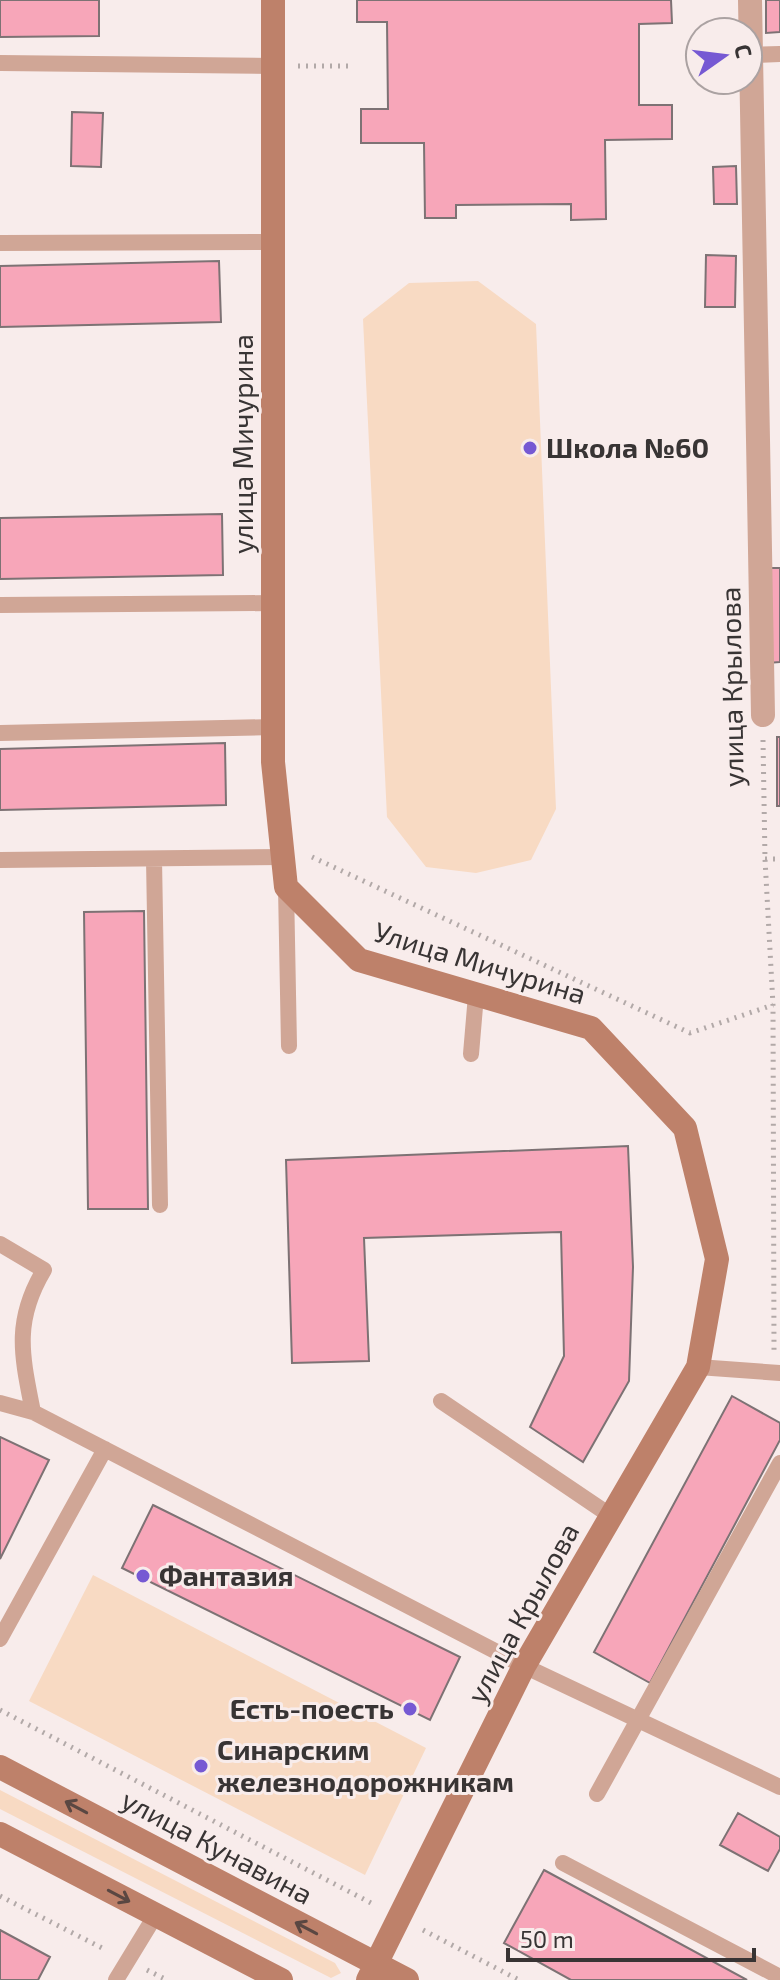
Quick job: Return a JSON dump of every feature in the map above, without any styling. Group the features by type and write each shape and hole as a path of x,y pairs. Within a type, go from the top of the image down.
{"street":[{"name":"улица Мичурина","path":"273,0 273,762 286,887"},
{"name":"улица Крылова","path":"752,96 771,714"},
{"name":"Улица Мичурина","path":"286,887 359,960 591,1028 685,1128 717,1259 698,1367"},
{"name":"улица Крылова","path":"372,1972 524,1666 698,1367"},
{"name":"улица Кунавина","path":"0,1767 372,1972 407,1980"},
{"path":"0,1834 281,1980"}],"lane":[{"path":"0,63 273,66"},
{"path":"0,243 273,242"},
{"path":"0,605 273,603"},
{"path":"0,733 273,727"},
{"path":"0,860 154,859 282,850"},
{"path":"154,859 160,1205"},
{"path":"286,887 289,1046"},
{"path":"471,1054 476,995"},
{"path":"0,1244 44,1270 34,1287 21,1328 23,1362 33,1412"},
{"path":"698,1367 777,1373"},
{"path":"441,1401 611,1516"},
{"path":"0,1403 33,1412 524,1666 780,1787"},
{"path":"0,1639 105,1449"},
{"path":"597,1794 780,1463"},
{"path":"563,1863 780,1977"},
{"path":"116,1980 155,1916"}],"path":[{"path":"273,66 348,66"},
{"name":"улица Крылова","path":"771,714 765,859 773,1005 777,1373"},
{"path":"282,850 690,1033 773,1005"},
{"path":"765,859 780,859"},
{"path":"0,1710 519,1980"},
{"path":"0,1896 167,1980"}],"shaded area":[{"path":"478,281 536,324 556,809 531,860 476,873 426,867 387,817 363,319 409,283"},
{"path":"93,1575 426,1748 365,1875 29,1701"},
{"path":"0,1790 335,1963 341,1973 331,1978 0,1809"}],"building":[{"path":"0,0 99,0 99,36 0,37"},
{"path":"357,0 671,0 672,23 639,24 639,105 672,105 672,139 605,140 606,219 571,220 571,204 456,205 456,218 425,218 424,143 361,143 361,109 388,109 387,22 357,22"},
{"path":"766,0 780,0 780,32 766,33"},
{"path":"72,112 103,113 101,167 71,166"},
{"path":"736,166 737,204 714,204 713,167"},
{"path":"706,255 736,256 735,307 705,307"},
{"path":"219,261 221,322 0,327 0,266"},
{"path":"222,514 223,575 0,579 0,518"},
{"path":"768,568 780,568 780,662 768,663"},
{"path":"777,737 780,737 780,806 777,806"},
{"path":"225,743 226,805 0,810 0,749"},
{"path":"144,911 148,1209 88,1209 84,912"},
{"path":"628,1146 633,1267 629,1381 583,1462 530,1427 564,1356 561,1232 364,1238 369,1361 292,1363 286,1160"},
{"path":"732,1396 780,1423 780,1440 650,1683 594,1652"},
{"path":"0,1437 49,1460 0,1559"},
{"path":"153,1505 460,1657 430,1720 122,1568"},
{"path":"738,1813 780,1837 780,1849 768,1871 720,1845"},
{"path":"544,1870 747,1980 571,1980 504,1943"},
{"path":"0,1930 50,1957 38,1980 0,1980"}],"place":[{"name":"Школа №60","path":"530,448"},
{"name":"Фантазия","path":"143,1576"},
{"name":"Есть-поесть","path":"410,1709"},
{"name":"Синарским железнодорожникам","path":"201,1766"}]}
